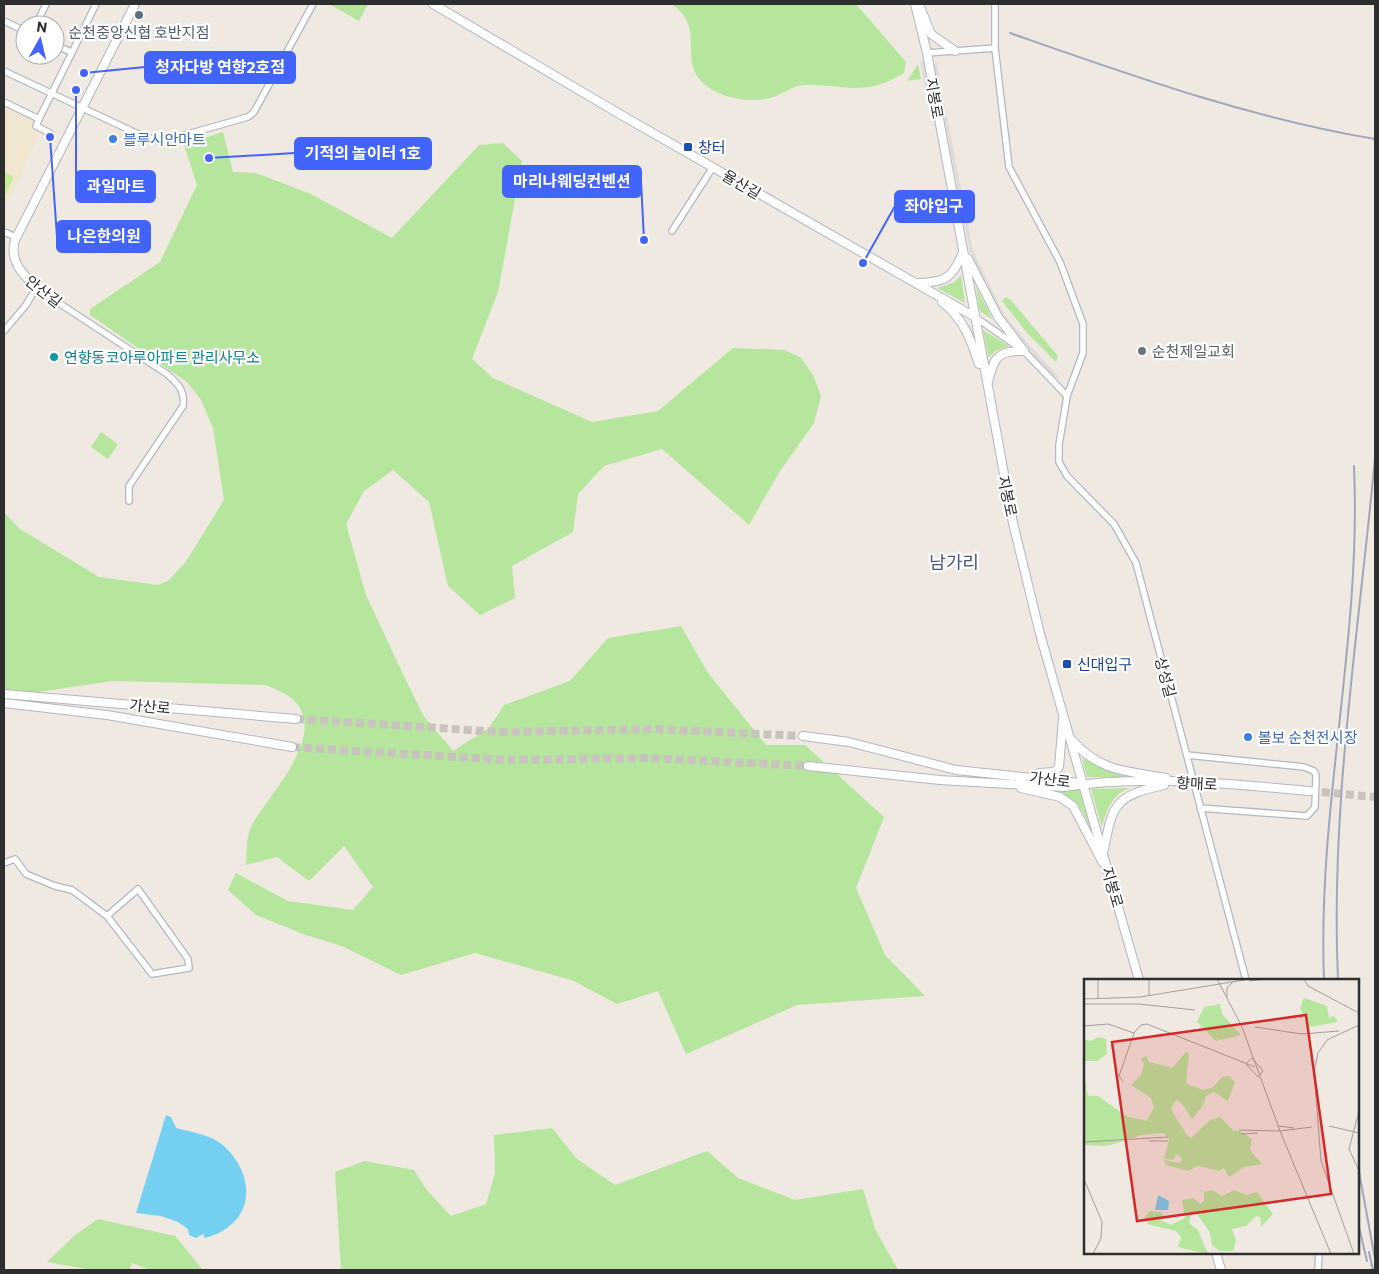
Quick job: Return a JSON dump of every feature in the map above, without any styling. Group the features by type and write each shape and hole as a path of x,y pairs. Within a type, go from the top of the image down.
{"main road":[{"name":"안산길","path":"36,288 17,267 14,260 16,238 135,4"},
{"name":"율산길","path":"433,4 713,168 975,317"},
{"name":"지봉로","path":"916,4 927,54 1015,531 1040,634 1072,740 1139,979"},
{"path":"919,4 931,34 955,51"},
{"path":"917,283 932,283 951,276 956,271 964,251"},
{"path":"964,251 998,318 1024,351"},
{"path":"917,283 948,306 963,323 987,386"},
{"path":"987,386 995,360 1006,352 1024,351"},
{"name":"가산로","path":"4,694 296,718"},
{"name":"가산로","path":"4,703 108,715 292,747"},
{"path":"993,773 1046,773 1057,770 1061,756 1063,712"},
{"name":"가산로","path":"803,736 849,742 956,770 1084,784"},
{"path":"1072,740 1086,756 1099,763 1116,769 1183,781"},
{"name":"가산로","path":"808,766 940,780 1064,787 1084,784"},
{"path":"1103,853 1110,821 1117,805 1126,796 1138,791 1183,781"},
{"name":"향매로","path":"1084,784 1183,781 1310,791"},
{"path":"992,782 1052,794 1067,801 1077,811 1110,875"},
{"path":"1216,1254 1220,1270"}],"street":[{"path":"50,133 36,126 50,93 96,4"},
{"path":"4,71 158,141 248,117 254,112 313,4"},
{"name":"상성길","path":"995,4 995,48 1009,167 1060,262 1083,324 1082,353 1067,396 1059,445 1059,462 1067,476 1114,524 1130,550 1140,579 1246,979"},
{"path":"927,54 995,48"},
{"path":"65,49 71,52"},
{"path":"4,102 39,119"},
{"path":"672,231 713,168"},
{"path":"4,232 16,238"},
{"path":"4,331 26,306 36,288"},
{"name":"안산길","path":"36,288 167,374 182,391 183,406 128,486 129,502"},
{"path":"975,317 1024,351 1067,396"},
{"path":"1187,755 1304,767 1314,771 1316,775 1314,807 1310,815 1302,817 1200,808"},
{"path":"4,863 15,859 26,874 55,886 72,890 107,916 152,974 189,968 188,959 138,889 107,916"},
{"path":"1318,1270 1320,1254"}],"shaded area":[{"path":"936,59 973,251 1004,314 1030,346 1060,378 1054,377 1001,316 970,252 934,67"},
{"path":"920,60 924,63 928,86 926,93"},
{"path":"4,107 34,121 32,129 40,133 4,211"}],"green space":[{"path":"329,4 368,4 359,21"},
{"path":"671,4 856,4 906,62 904,73 889,81 866,88 800,85 774,97 761,100 730,97 711,89 697,76 693,68 690,30 687,20"},
{"path":"918,64 921,79 907,81"},
{"path":"223,132 233,172 256,173 311,194 392,238 479,145 503,143 522,161 498,292 472,359 493,378 592,422 658,411 733,348 785,350 801,358 813,375 821,396 814,423 780,471 749,525 662,449 604,466 578,494 573,532 512,566 515,598 480,615 448,586 429,502 393,470 364,491 346,524 366,595 403,674 423,715 453,751 489,728 504,705 570,681 608,638 681,626 708,673 766,745 805,745 884,817 856,888 885,955 925,996 797,1005 686,1054 658,991 617,1004 574,981 475,953 401,975 344,947 303,934 256,915 228,890 236,873 288,901 353,910 373,887 344,846 309,881 277,857 246,865 249,831 290,769 299,752 304,735 304,720 298,705 288,696 266,685 113,681 4,697 4,512 20,529 99,577 158,585 168,581 185,563 224,500 213,428 201,400 187,382 90,315 90,309 160,262 197,185 184,145"},
{"path":"4,172 14,177 4,198"},
{"path":"961,275 965,303 937,288 955,282"},
{"path":"976,287 993,320 980,311"},
{"path":"1006,297 1010,299 1058,356 1056,362 1028,334 1002,301"},
{"path":"983,330 1009,346 995,351 989,358"},
{"path":"101,432 118,444 108,459 91,447"},
{"path":"1082,758 1107,771 1128,777 1087,777"},
{"path":"1131,788 1119,794 1111,803 1102,827 1091,789"},
{"path":"1079,789 1092,833 1080,808 1071,798 1045,790"},
{"path":"552,1128 577,1159 615,1185 707,1151 738,1178 795,1200 863,1189 875,1229 898,1270 341,1270 335,1172 365,1161 414,1170 426,1189 451,1216 486,1204 495,1173 494,1135"},
{"path":"98,1219 175,1236 203,1270 150,1270 132,1263 130,1270 92,1270 47,1262 75,1235"}],"water":[{"path":"166,1115 171,1117 176,1128 201,1134 219,1142 235,1159 242,1172 246,1186 246,1199 242,1212 233,1223 221,1232 205,1238 203,1234 196,1238 189,1235 188,1229 178,1222 161,1216 136,1213"}],"tunnel":[{"path":"296,719 501,732 653,729 803,736"},
{"path":"292,747 504,760 649,758 808,766"},
{"path":"1310,791 1375,797"}],"railway":[{"path":"1010,33 1190,94 1282,119 1375,139"},
{"path":"1338,979 1338,849 1342,784 1375,458"},
{"path":"1324,979 1327,851 1352,595 1355,530 1354,466"},
{"path":"1359,1171 1375,1259"},
{"path":"1359,1227 1367,1261"},
{"path":"1369,1252 1373,1270"}],"place":[{"name":"순천중앙신협 호반지점","path":"139,15"},
{"name":"청자다방 연향2호점","path":"84,73"},
{"name":"과일마트","path":"76,90"},
{"name":"나은한의원","path":"50,137"},
{"name":"블루시안마트","path":"113,139"},
{"name":"창터","path":"688,147"},
{"name":"기적의 놀이터 1호","path":"209,158"},
{"name":"마리나웨딩컨벤션","path":"644,240"},
{"name":"좌야입구","path":"863,263"},
{"name":"순천제일교회","path":"1142,351"},
{"name":"연향동코아루아파트 관리사무소","path":"54,357"},
{"name":"신대입구","path":"1067,664"},
{"name":"볼보 순천전시장","path":"1248,737"}],"district":[{"name":"남가리","path":"954,562"}]}
